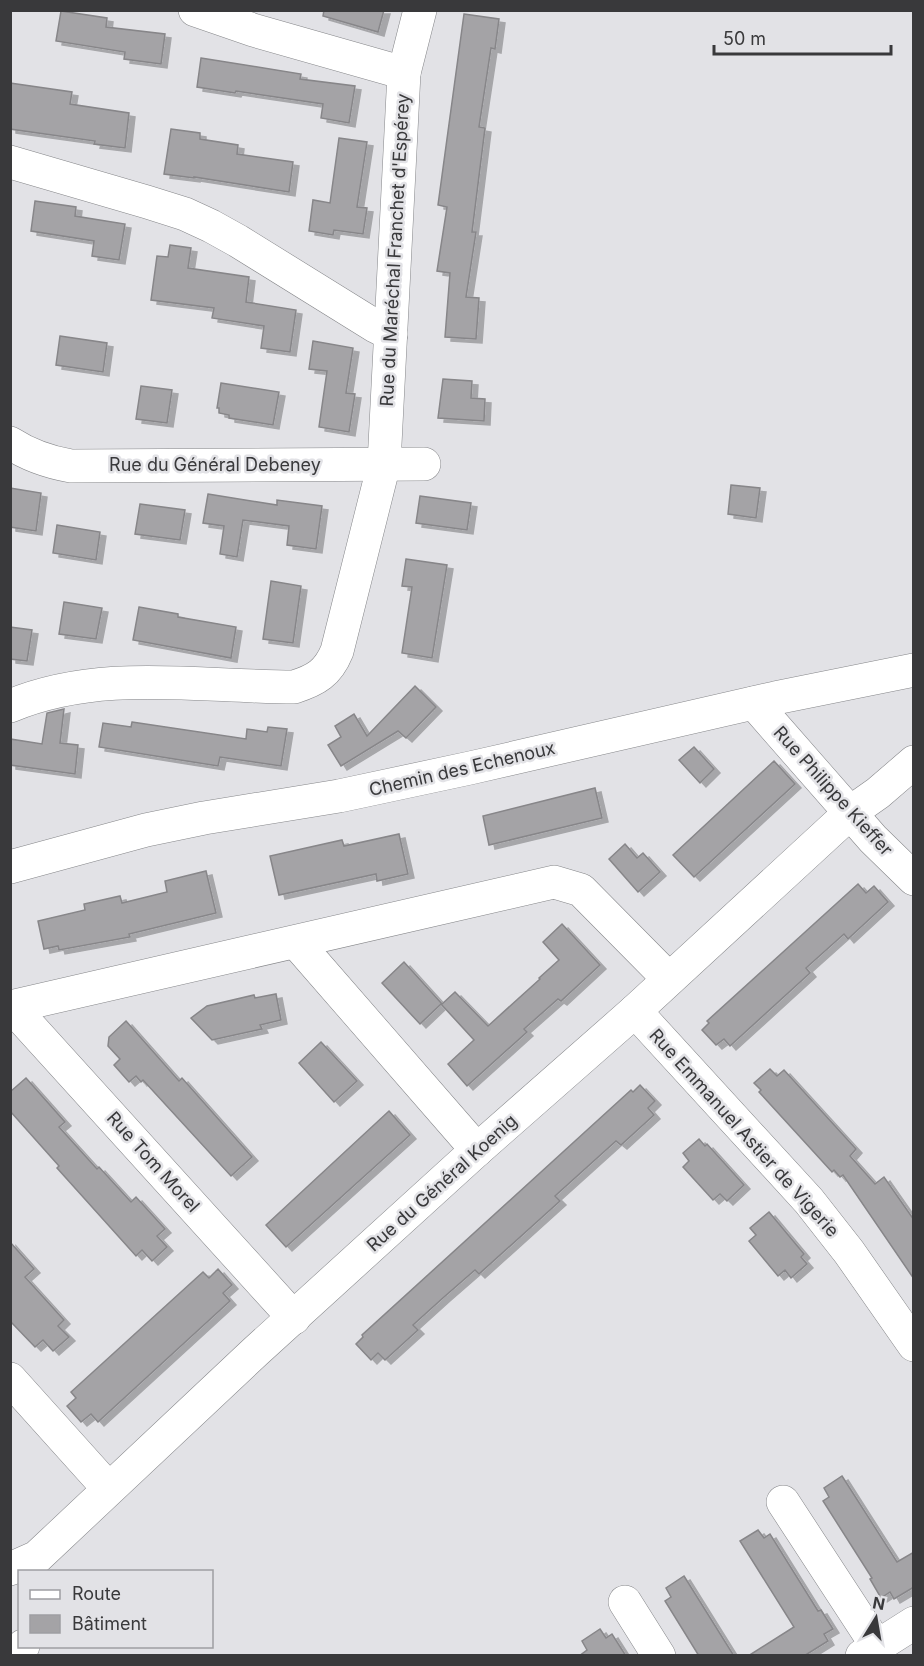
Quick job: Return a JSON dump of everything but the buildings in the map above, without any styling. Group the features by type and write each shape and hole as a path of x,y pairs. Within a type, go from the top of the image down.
{"street":[{"name":"Rue du Maréchal Franchet d'Espérey","path":"10,706 43,694 75,687 115,683 145,681 294,687 313,681 333,662 338,651 384,464 404,73 254,30 195,10"},
{"path":"404,73 420,10"},
{"path":"10,162 185,214 211,226 375,326 392,334"},
{"name":"Rue du Général Debeney","path":"10,443 45,461 71,466 424,464"},
{"name":"Chemin des Echenoux","path":"10,867 146,830 350,794 754,703 914,670"},
{"name":"Rue Philippe Kieffer","path":"754,703 873,839 914,879"},
{"name":"Rue du Général Koenig","path":"26,1566 477,1150 635,1011 851,812 878,793 914,762"},
{"path":"11,1007 554,882 581,890 669,979"},
{"path":"296,942 477,1150"},
{"name":"Rue Tom Morel","path":"11,1007 294,1318"},
{"name":"Rue Emmanuel Astier de Vigerie","path":"635,1011 809,1201 849,1252 914,1345"},
{"path":"10,1379 108,1488"},
{"path":"783,1502 870,1651 914,1623"},
{"path":"625,1602 659,1656"}]}
